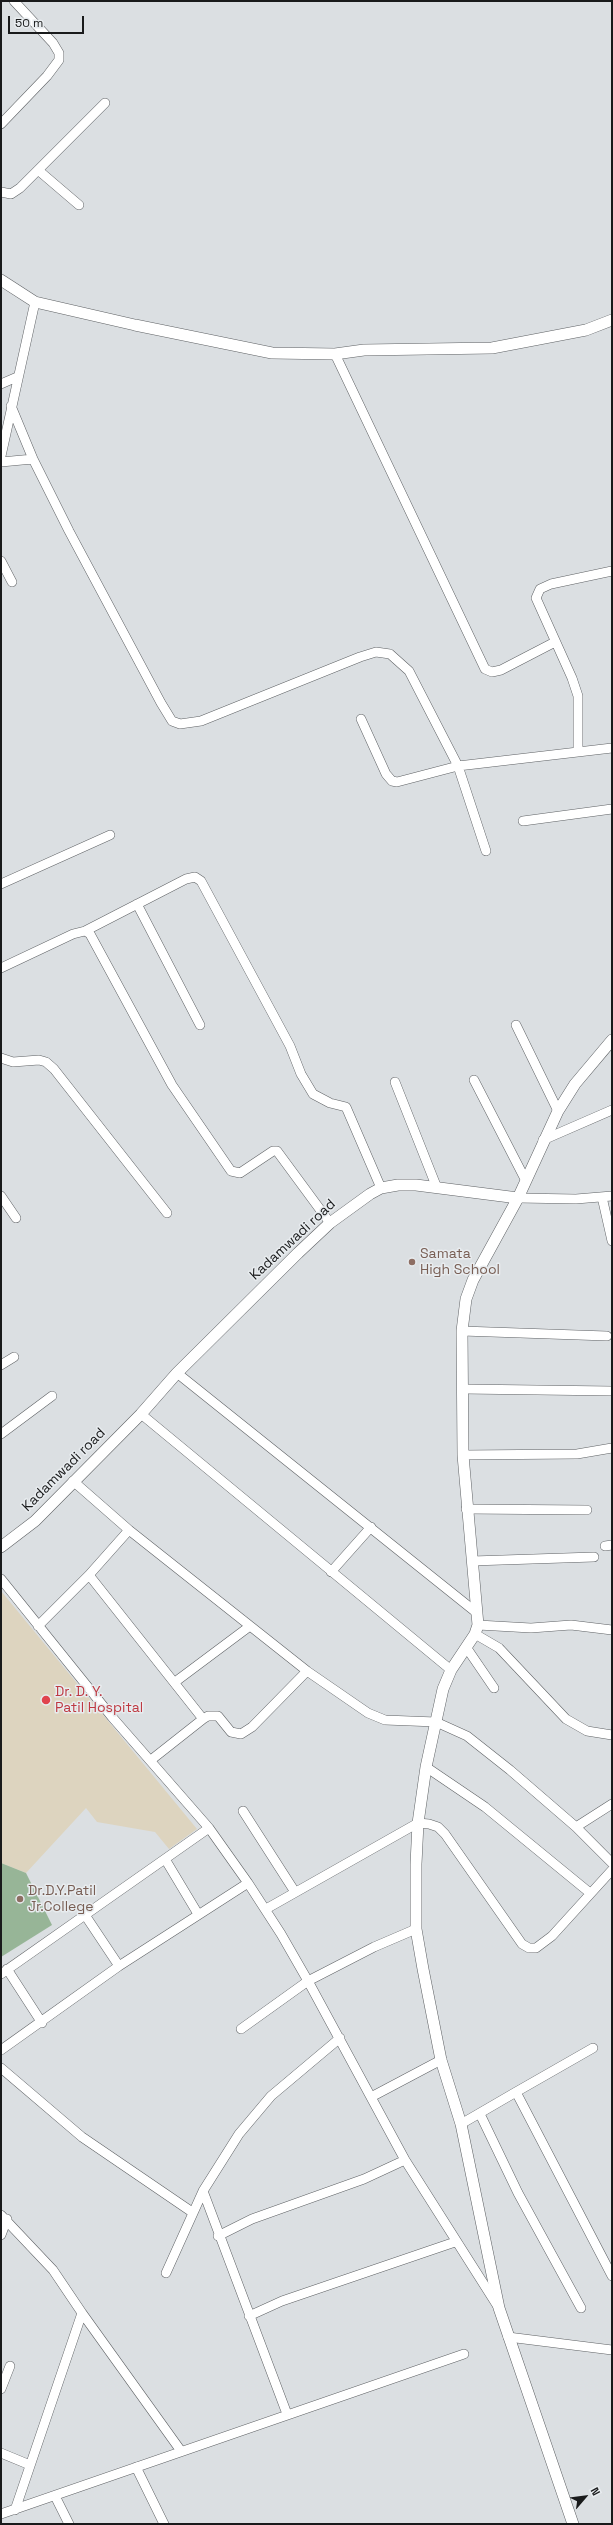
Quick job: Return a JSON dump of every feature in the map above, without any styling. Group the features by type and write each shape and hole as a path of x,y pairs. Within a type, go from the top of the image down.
{"street":[{"path":"1,124 48,76 59,60 59,53 53,43 14,1"},
{"path":"1,192 11,194 38,170 105,103"},
{"path":"38,170 79,205"},
{"path":"1,280 35,302 135,325 272,352 335,354 364,350 492,348 586,330 612,320"},
{"path":"1,456 17,377 35,302"},
{"path":"335,354 485,669 492,672 512,666 532,652 555,642"},
{"path":"1,384 17,377"},
{"path":"11,406 33,459 102,594 172,721 180,724 202,721 360,657 376,652 390,654 409,671 458,766 486,851"},
{"path":"1,462 33,459"},
{"path":"1,562 12,582"},
{"path":"578,752 578,696 572,678 537,603 538,593 540,589 564,580 612,571"},
{"path":"361,719 386,774 392,781 403,780 458,766 612,748"},
{"path":"523,821 612,809"},
{"path":"1,884 110,835"},
{"path":"1,968 73,934 85,932 186,879 195,877 201,881 290,1046 301,1074 313,1094 330,1103 346,1107 381,1188"},
{"path":"137,904 200,1025"},
{"path":"85,932 94,939 172,1086 231,1171 240,1173 273,1151 277,1151 330,1224"},
{"path":"516,1025 558,1111"},
{"path":"573,2524 499,2308 461,2124 440,2060 416,1929 416,1864 418,1823 426,1767 443,1689 451,1670 476,1629 477,1613 466,1509 463,1455 462,1331 466,1299 472,1280 518,1198 543,1140 558,1111 575,1084 612,1040"},
{"path":"1,1058 13,1062 39,1060 46,1062 54,1069 167,1212"},
{"path":"474,1080 526,1181"},
{"path":"395,1082 436,1188"},
{"path":"543,1140 612,1110"},
{"name":"Kadamwadi road","path":"1,1547 35,1522 73,1481 141,1414 177,1373 330,1224 381,1188 398,1185 518,1198"},
{"path":"1,1196 16,1218"},
{"path":"518,1198 576,1199 612,1196"},
{"path":"602,1197 612,1241"},
{"path":"462,1331 607,1336"},
{"path":"1,1365 14,1357"},
{"path":"177,1373 477,1613"},
{"path":"463,1389 612,1391"},
{"path":"1,1434 52,1396"},
{"path":"141,1414 451,1670"},
{"path":"463,1455 546,1456 577,1454 612,1448"},
{"path":"73,1481 129,1530 250,1626 308,1671 368,1713 385,1720 436,1722 449,1726 467,1736 576,1826 612,1863"},
{"path":"466,1509 587,1510"},
{"path":"331,1572 371,1527"},
{"path":"38,1626 89,1575 129,1530"},
{"path":"472,1561 594,1557"},
{"path":"89,1575 203,1719"},
{"path":"1,1579 38,1626 209,1828 266,1909 373,2096 405,2160 499,2308"},
{"path":"476,1629 531,1628 571,1625 612,1630"},
{"path":"175,1682 250,1626"},
{"path":"476,1629 499,1648 566,1719 587,1731 612,1735"},
{"path":"466,1647 494,1688"},
{"path":"151,1760 208,1716 218,1716 231,1732 241,1734 252,1727 308,1671"},
{"path":"426,1767 485,1807 544,1858 590,1893"},
{"path":"576,1826 612,1804"},
{"path":"243,1812 295,1892"},
{"path":"266,1909 359,1858 418,1823 438,1827 445,1834 522,1944 529,1948 543,1944 612,1870"},
{"path":"42,2023 4,1971 209,1828"},
{"path":"165,1859 198,1914"},
{"path":"1,2050 42,2023 119,1966 198,1914 248,1884"},
{"path":"84,1915 119,1966"},
{"path":"240,2029 308,1981 416,1929"},
{"path":"166,2273 192,2212 203,2191 239,2134 271,2096 340,2038"},
{"path":"461,2124 593,2048"},
{"path":"373,2096 440,2060"},
{"path":"1,2068 82,2137 192,2212"},
{"path":"516,2092 612,2276"},
{"path":"480,2114 518,2193 581,2308"},
{"path":"218,2236 252,2219 364,2179 405,2160"},
{"path":"203,2191 218,2236 287,2414"},
{"path":"1,2235 4,2217"},
{"path":"4,2217 53,2270 181,2452"},
{"path":"249,2316 282,2301 456,2242"},
{"path":"15,2510 82,2313"},
{"path":"508,2336 612,2350"},
{"path":"1,2514 464,2354"},
{"path":"1,2389 10,2366"},
{"path":"1,2453 30,2465"},
{"path":"136,2467 164,2524"},
{"path":"55,2496 69,2524"}],"shaded area":[{"name":"Dr. D. Y. Patil Hospital","path":"1,1591 197,1829 169,1849 155,1832 97,1822 86,1808 26,1873 1,1863"}],"green space":[{"name":"Dr.D.Y.Patil Jr.College","path":"1,1863 26,1873 52,1925 1,1957"}],"place":[{"name":"Samata High School","path":"412,1262"},
{"name":"Dr. D. Y. Patil Hospital","path":"46,1700"},
{"name":"Dr.D.Y.Patil Jr.College","path":"20,1899"}]}
